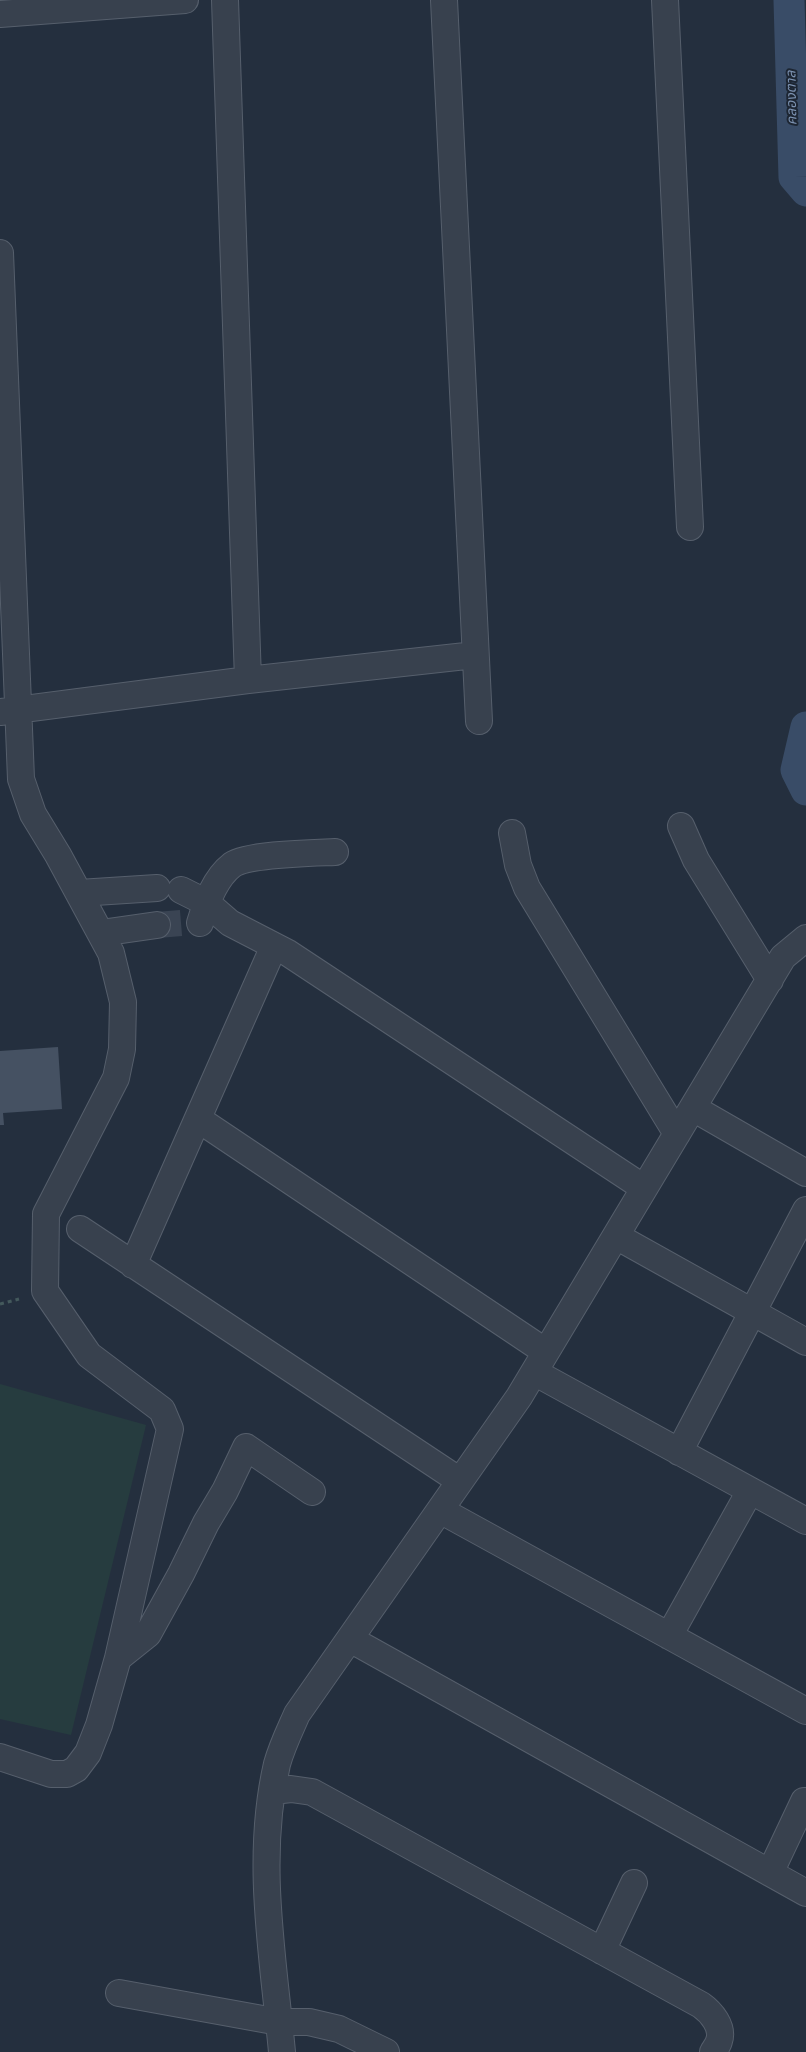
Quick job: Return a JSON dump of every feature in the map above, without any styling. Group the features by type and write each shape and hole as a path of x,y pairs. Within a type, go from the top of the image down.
{"street":[{"path":"0,14 185,0"},
{"path":"225,0 248,680"},
{"path":"444,0 478,721"},
{"path":"665,0 690,526"},
{"path":"0,253 8,712 21,779 33,814 111,953 123,1002 122,1049 116,1078 46,1214 45,1291 89,1355 162,1410 170,1430 118,1658 99,1725 88,1753 76,1769 67,1774 52,1774 0,1757"},
{"path":"8,712 248,680 475,655"},
{"path":"681,826 696,860 770,980"},
{"path":"512,833 518,864 527,888 677,1134"},
{"path":"186,918 232,865 247,859 335,852"},
{"path":"79,893 169,889 186,918"},
{"path":"101,934 186,918 230,923 296,959 644,1188"},
{"path":"282,2052 268,1923 266,1850 278,1763 286,1739 298,1714 519,1397 783,957 806,938"},
{"path":"133,1264 274,946"},
{"path":"693,1108 806,1173"},
{"path":"198,1119 540,1362 679,1452 806,1521"},
{"path":"679,1452 806,1210"},
{"path":"80,1229 460,1481"},
{"path":"616,1236 806,1342"},
{"path":"118,1658 148,1634 225,1491 246,1447 312,1492"},
{"path":"669,1636 750,1491"},
{"path":"440,1510 806,1711"},
{"path":"350,1639 806,1893"},
{"path":"273,1791 291,1789 312,1792 701,2005 710,2011 720,2031 720,2041 713,2052"},
{"path":"770,1873 804,1801"},
{"path":"602,1951 634,1884"},
{"path":"119,1993 279,2022 309,2022 339,2029 386,2052"}],"green space":[{"path":"0,1384 146,1425 71,1735 0,1719"}],"building":[{"path":"58,1047 62,1109 3,1113 4,1125 0,1125 0,1051"}],"waterway":[{"name":"คลองตาล","path":"789,0 794,177 806,191"},
{"name":"คลองตาล","path":"806,727 796,770 806,790"}],"tunnel":[{"path":"157,925 181,923"}]}
